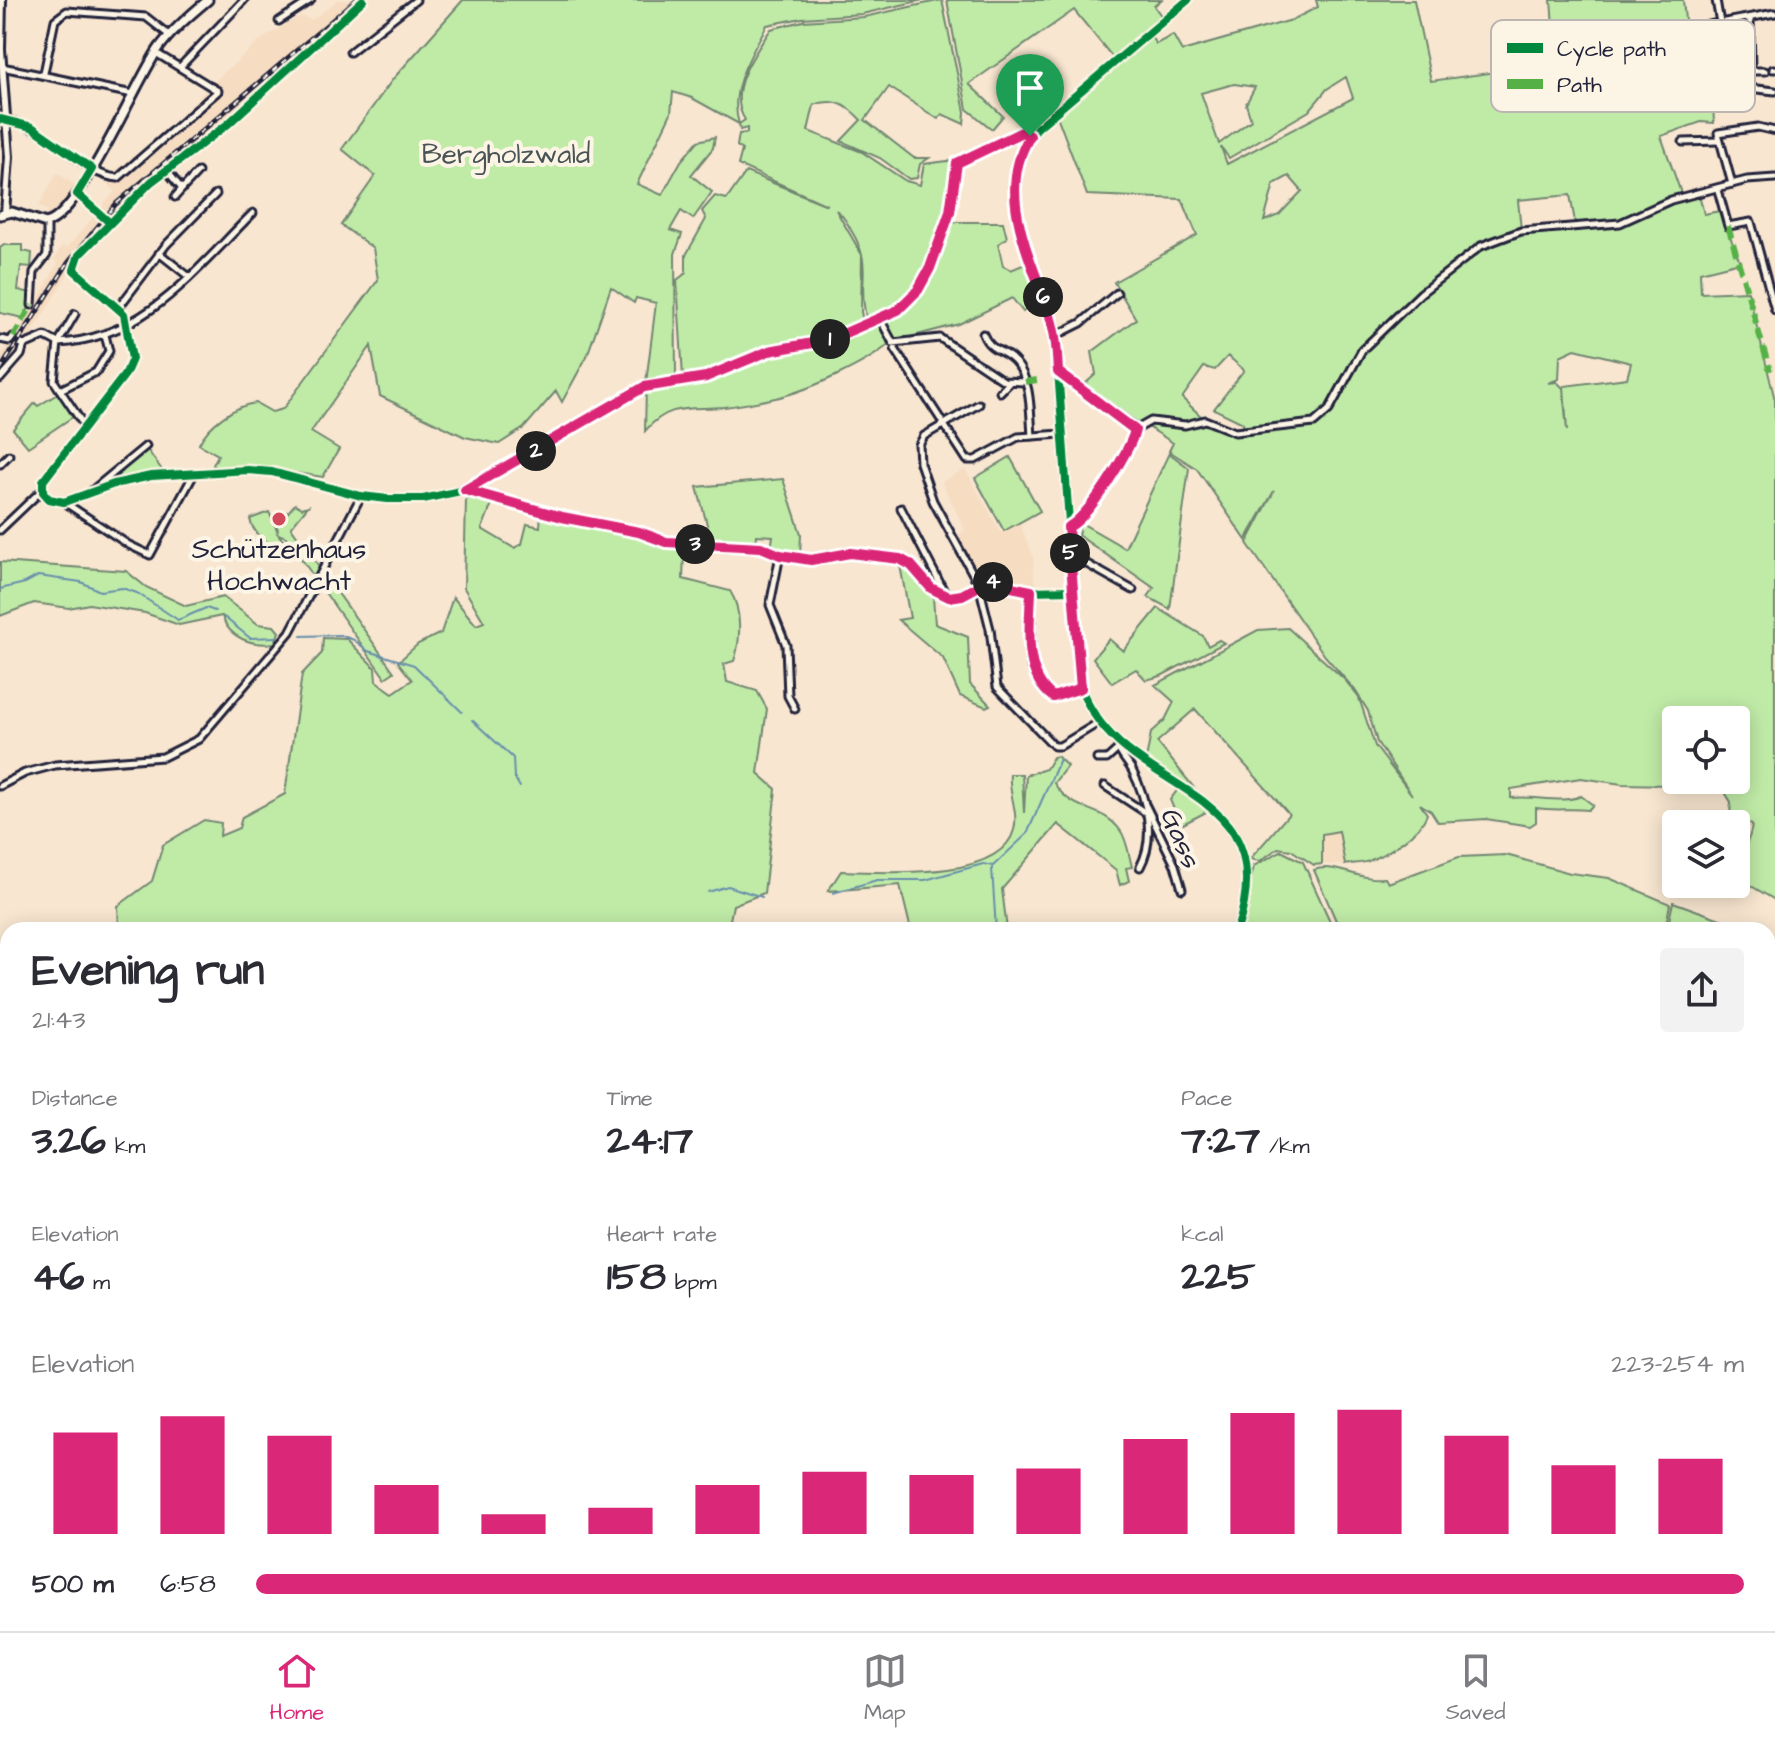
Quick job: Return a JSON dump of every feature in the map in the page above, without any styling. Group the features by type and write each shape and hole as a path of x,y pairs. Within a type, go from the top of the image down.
{"main road":[{"path":"2,214 47,222 60,216 92,169 156,53 170,35 208,0"}],"street":[{"path":"2,0 3,120 9,157 2,214"},
{"path":"180,67 244,0"},
{"path":"279,21 311,0"},
{"path":"0,530 43,489 45,478 131,364 128,324 119,307 73,268 79,255 108,221 228,124 363,0"},
{"path":"350,52 408,3 416,0"},
{"path":"1188,0 1030,136 1017,164 1015,197 1026,253 1055,336 1081,688 1098,723 1118,746 1205,803 1238,838 1245,852 1249,874 1239,922"},
{"path":"1716,0 1719,20"},
{"path":"44,73 53,25 57,17 67,11 146,17 170,35"},
{"path":"1738,20 1775,13"},
{"path":"3,120 32,127 92,169 113,178 123,175 218,91 156,53"},
{"path":"2,67 44,73 133,94"},
{"path":"1755,71 1765,71"},
{"path":"1755,89 1775,91"},
{"path":"1683,142 1758,127 1775,131"},
{"path":"43,489 52,501 64,502 135,479 272,472 361,496 388,499 423,499 465,490 644,387 706,377 769,351 829,340 880,319 906,304 923,283 950,212 957,163 1022,132 1030,136"},
{"path":"1718,137 1732,184"},
{"path":"167,171 182,189"},
{"path":"175,197 198,172"},
{"path":"1068,527 1092,505 1128,448 1135,430 1151,421 1185,425 1205,420 1235,432 1314,423 1329,410 1362,350 1458,261 1496,239 1545,228 1620,223 1671,200 1732,184 1775,178"},
{"path":"1718,190 1728,226 1751,222 1775,310"},
{"path":"77,194 97,211"},
{"path":"119,307 159,253 216,194"},
{"path":"0,379 21,355 21,344 45,336 58,343 79,343 105,335 155,310 253,213"},
{"path":"32,305 34,272 47,255 47,222"},
{"path":"159,253 188,276"},
{"path":"1055,336 1081,323 1117,293"},
{"path":"75,314 58,343 53,375 85,427"},
{"path":"880,319 893,343 943,339 1009,383 1025,382"},
{"path":"983,334 989,346 1016,363 1025,382 1032,436"},
{"path":"60,390 100,368 109,351 105,335"},
{"path":"0,339 11,339"},
{"path":"895,349 967,460 975,460 1018,437 1062,434"},
{"path":"1058,372 1135,430"},
{"path":"1000,392 1009,383"},
{"path":"979,404 921,439 920,463 933,501 979,585 990,629 995,681 1001,693 1054,746 1060,746 1098,723"},
{"path":"88,494 91,488 146,446"},
{"path":"0,464 9,455"},
{"path":"64,502 129,545 150,555 194,474"},
{"path":"465,490 562,517 639,532 666,542 761,547 780,555 811,560 866,553 900,559 911,565 931,588 946,596 962,595 979,585 1000,583 1031,591 1072,590"},
{"path":"0,786 25,773 55,765 163,757 199,739 290,632 361,496"},
{"path":"901,508 946,596"},
{"path":"780,555 770,605 786,645 788,696 795,709"},
{"path":"1070,555 1133,590"},
{"path":"1031,591 1030,659 1034,673 1053,697 1081,688"},
{"path":"1097,759 1107,759 1118,746"},
{"name":"Gass","path":"1118,746 1137,781 1146,809 1150,809 1175,865 1182,889"},
{"path":"1105,786 1146,809 1148,848 1140,867"}],"shaded area":[{"path":"338,0 360,0 277,79 147,182 86,244 20,353 0,377 0,356 32,310 58,263 54,260 62,246 67,248 115,191 103,179 174,127 208,87 262,39 300,16 312,20"},
{"path":"57,173 78,187 63,209 45,219 48,211 39,206"},
{"path":"965,469 1001,533 1020,524 1033,556 1034,580 1039,587 977,579 954,538 965,530 942,482"},
{"path":"1340,831 1345,865 1322,864 1322,834"}],"green space":[{"name":"Bergholzwald","path":"463,0 923,0 862,14 802,18 767,25 748,60 739,85 736,111 739,124 692,98 673,92 671,113 637,184 662,195 681,161 698,141 715,137 713,148 691,175 712,192 693,219 681,211 670,230 682,234 675,254 676,380 646,383 656,303 636,298 634,303 611,287 587,356 562,402 556,391 524,428 499,444 465,437 380,396 371,346 311,432 339,449 323,477 257,467 219,469 213,465 218,455 199,444 203,437 215,423 248,405 256,403 272,412 283,409 378,280 373,248 341,225 375,176 342,149 393,79"},
{"path":"942,0 965,112 964,124 942,114 938,119 889,87 865,120 914,158 929,158 920,164 917,178 909,179 880,158 841,141 861,120 840,104 828,102 814,105 808,131 862,152 906,181 920,185 924,164 956,160 948,215 927,271 903,301 888,313 871,320 866,317 864,304 862,255 863,321 829,338 762,352 709,373 683,377 677,280 686,273 686,255 706,219 702,211 715,196 727,199 746,172 827,205 738,165 742,150 737,146 739,134 747,133 747,128 740,130 739,124 745,120 739,96 745,72 771,29 803,21 864,17","holes":["836,210 848,224 862,255"]},
{"path":"947,0 1161,0 1154,6 1162,17 1114,59 1074,10 969,84 1003,116 992,129 967,109"},
{"path":"1316,0 1414,0 1431,81 1491,73 1491,112 1713,112 1714,123 1701,122 1661,136 1682,196 1699,194 1704,214 1720,211 1740,262 1700,272 1701,293 1748,291 1775,400 1775,900 1750,885 1750,810 1730,810 1731,802 1726,794 1750,794 1750,706 1662,706 1662,785 1622,784 1581,778 1511,789 1511,798 1566,799 1581,796 1593,805 1588,810 1536,808 1536,822 1530,826 1486,819 1438,822 1431,811 1420,804 1427,814 1404,841 1368,861 1345,865 1339,831 1322,834 1322,864 1314,865 1291,850 1278,848 1260,861 1250,859 1289,814 1195,709 1157,742 1203,799 1146,760 1151,733 1165,720 1174,702 1155,685 1258,630 1288,628 1345,680 1359,698 1375,746 1412,795 1377,742 1368,711 1355,690 1325,656 1247,543 1274,491 1246,540 1197,469 1169,451 1173,443 1150,428 1151,422 1142,426 1084,385 1096,374 1092,352 1136,319 1114,282 1197,235 1182,199 1087,195 1056,113 1148,33 1156,44 1173,35 1182,51 1292,20 1318,7","holes":["1346,77 1353,98 1227,164 1221,147 1229,158 1309,111 1327,89","1234,84 1255,87 1246,104 1251,120 1219,144 1201,93","1289,176 1302,191 1279,215 1264,221 1274,184","1570,195 1576,227 1521,230 1518,200","1575,349 1631,363 1627,378 1564,386 1567,431 1563,388 1557,382 1548,383 1559,379 1560,356","1228,356 1244,370 1214,409 1243,423 1244,431 1205,420 1182,398 1204,367 1215,370"]},
{"path":"1551,0 1683,0 1685,20 1553,20"},
{"path":"948,222 1003,222 1007,238 998,244 1003,266 1011,270 1025,264 1038,293 1023,312 1012,298 959,324 894,341 883,319 898,311 919,291"},
{"path":"4,245 23,245 23,251 32,253 31,267 21,266 18,290 31,293 31,304 24,318 0,313 0,248"},
{"path":"876,324 881,326 888,345 837,376 773,398 731,406 672,411 645,431 646,389 710,378 771,353 828,343"},
{"path":"59,393 74,416 28,447 13,429 35,403 38,406"},
{"path":"146,448 165,474 94,489"},
{"path":"1169,453 1189,468 1170,609 1148,597 1154,588 1078,535 1081,523 1125,548"},
{"path":"1010,457 1040,511 1004,531 975,478"},
{"path":"783,479 801,534 800,556 771,549 773,536 757,535 756,545 712,543 697,487"},
{"path":"478,495 493,501 482,529 514,548 522,544 527,524 540,527 541,512 642,535 653,542 694,546 684,552 683,579 730,591 737,607 739,635 734,661 724,664 727,682 757,691 767,709 758,773 776,789 764,893 733,905 730,922 119,922 118,906 152,881 163,845 204,820 221,823 220,836 239,828 242,817 285,794 302,674 322,653 323,638 347,639 375,668 376,681 393,693 412,680 398,662 418,644 441,633 453,597 476,625 484,622 464,588 466,499"},
{"path":"295,504 302,508 308,506 291,527 394,672 385,678 286,537 278,534 286,544 279,550 254,529 250,519 269,512 278,532 277,525"},
{"path":"899,560 936,593 933,597 935,624 968,637 970,684 990,705 986,707 960,696 943,658 898,620 910,618"},
{"path":"0,562 126,571 146,587 186,606 223,597 258,624 274,626 279,632 275,643 250,642 230,630 222,616 179,625 145,613 89,604 69,608 34,603 0,616"},
{"path":"1158,608 1203,636 1208,646 1219,640 1224,643 1161,676 1146,680 1136,669 1112,683 1093,658 1109,639 1123,651"},
{"path":"1057,756 1067,766 1054,783 1062,793 1113,822 1122,834 1132,867 1126,868 1129,881 1120,885 1116,870 1058,824 1002,889 1006,922 909,922 900,885 828,891 841,871 938,870 987,858 1004,847 1014,830 1010,774 1022,774 1024,813 1026,775 1046,769 1053,757"},
{"path":"1179,788 1210,810 1181,825 1170,800"},
{"path":"1281,851 1303,862 1330,922 1242,922 1254,866"},
{"path":"1506,855 1570,873 1609,878 1670,904 1667,922 1337,922 1314,870 1330,868 1365,877 1385,878 1388,883 1459,857"},
{"path":"1673,902 1729,922 1669,922"}],"waterway":[{"path":"0,589 25,583 38,576 81,582 100,591 122,588 137,593 178,620 206,608 215,611"},
{"path":"224,617 250,638 277,637"},
{"path":"301,636 340,635 354,640 368,651 414,665 462,712"},
{"path":"472,720 513,758 514,777 520,787"},
{"path":"833,893 877,880 925,880 983,864 993,866 1027,834 1060,759"},
{"path":"992,868 995,922"},
{"path":"708,892 728,886 762,897"}],"tunnel":[{"path":"97,211 106,220"}],"railway":[{"path":"0,370 68,263 116,204 356,0"}],"marked path":[{"path":"1728,226 1770,371"},
{"path":"13,337 32,305"},
{"path":"1025,382 1037,380"}],"cycle path":[{"path":"363,0 228,124 151,182 79,255 74,270 124,314 132,359 126,373 43,481 43,492 49,499 64,502 114,484 151,476 248,470 272,472 361,496 388,499 423,499 465,490 562,517 639,532 666,542 761,547 780,555 811,560 850,553 900,559 911,565 938,593 951,597 986,582 1031,591 1072,590"},
{"path":"1188,0 1037,128 1021,153 1015,179 1016,206 1021,234 1050,315 1056,342 1081,688 1102,724 1130,752 1193,794 1220,817 1239,844 1246,881 1238,922"},
{"path":"0,119 32,127 92,169 77,194 109,222"}],"place":[{"name":"Schützenhaus Hochwacht","path":"279,519"}],"route":[{"path":"1022,132 1030,136 1017,164 1015,197 1029,264 1052,322 1058,372 1062,372 1083,393 1135,430 1128,448 1092,505 1075,525 1068,527 1081,688 1053,697 1036,678 1030,659 1031,591 986,582 962,595 949,597 931,588 911,565 900,559 850,553 811,560 780,555 761,547 666,542 639,532 562,517 465,490 469,485 529,455 597,411 644,387 706,377 769,351 829,340 898,310 913,297 930,268 950,212 957,163 1022,132"}]}
